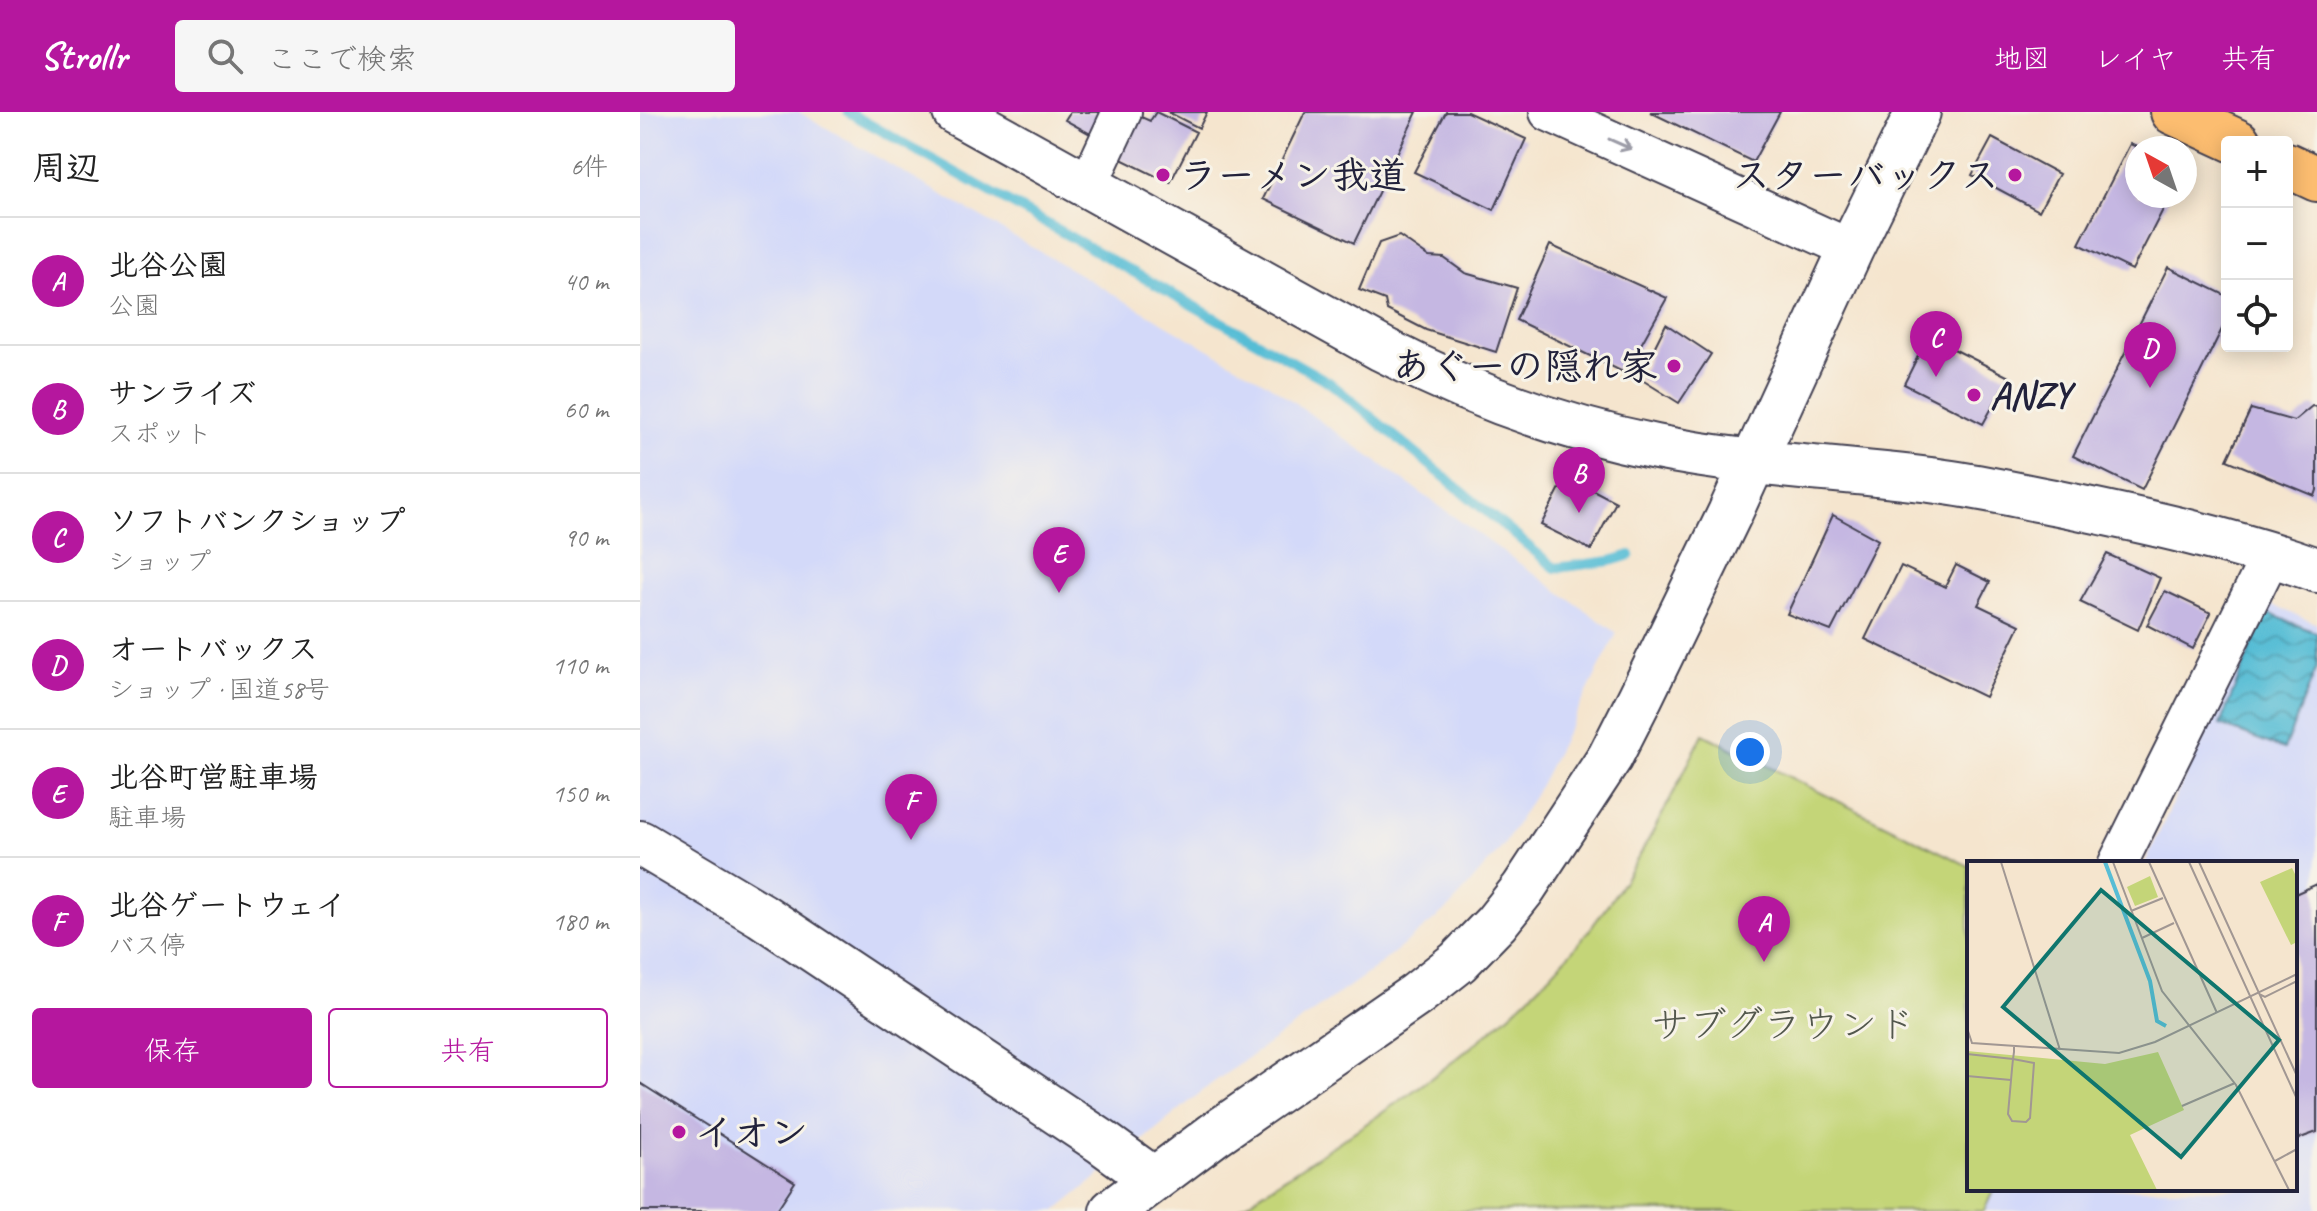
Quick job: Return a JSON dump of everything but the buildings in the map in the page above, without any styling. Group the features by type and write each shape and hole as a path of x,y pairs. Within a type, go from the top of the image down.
{"highway":[{"path":"2173,112 2225,136"},
{"path":"2293,168 2317,179"}],"street":[{"path":"955,112 1207,254 1444,381 1580,429 1657,447 1948,482 2103,512 2271,555 2317,570"},
{"path":"1088,185 1122,112"},
{"path":"1549,112 1851,249"},
{"path":"1112,1211 1416,995 1458,962 1496,923 1523,889 1610,757 1918,112"},
{"path":"2119,861 2271,555"},
{"path":"640,843 761,915 1153,1179"}],"shaded area":[{"path":"640,112 799,112 1267,383 1617,633 1540,785 1504,845 1450,907 1374,969 1211,1084 1056,1211 640,1211"},
{"path":"2266,602 2317,624 2317,1211 1984,1211 1993,1191 2297,1191 2297,861 2146,861"}],"green space":[{"name":"サブグラウンド","path":"1703,734 1967,865 1967,1191 1993,1191 1984,1211 1235,1211 1424,1083 1513,1011 1554,971 1591,928 1624,882"}],"water":[{"path":"2265,612 2317,633 2317,667 2284,749 2220,725"}],"waterway":[{"path":"848,112 1329,382 1555,568 1611,561 1630,555"}],"place":[{"name":"ラーメン我道","path":"1163,175"},
{"name":"スターバックス","path":"2015,175"},
{"name":"あぐーの隠れ家","path":"1674,366"},
{"name":"ソフトバンクショップ","path":"1936,377"},
{"name":"オートバックス","path":"2150,388"},
{"name":"ANZY","path":"1974,395"},
{"name":"サンライズ","path":"1579,513"},
{"name":"北谷町営駐車場","path":"1059,593"},
{"name":"北谷ゲートウェイ","path":"911,840"},
{"name":"北谷公園","path":"1764,962"},
{"name":"イオン","path":"679,1132"}]}
